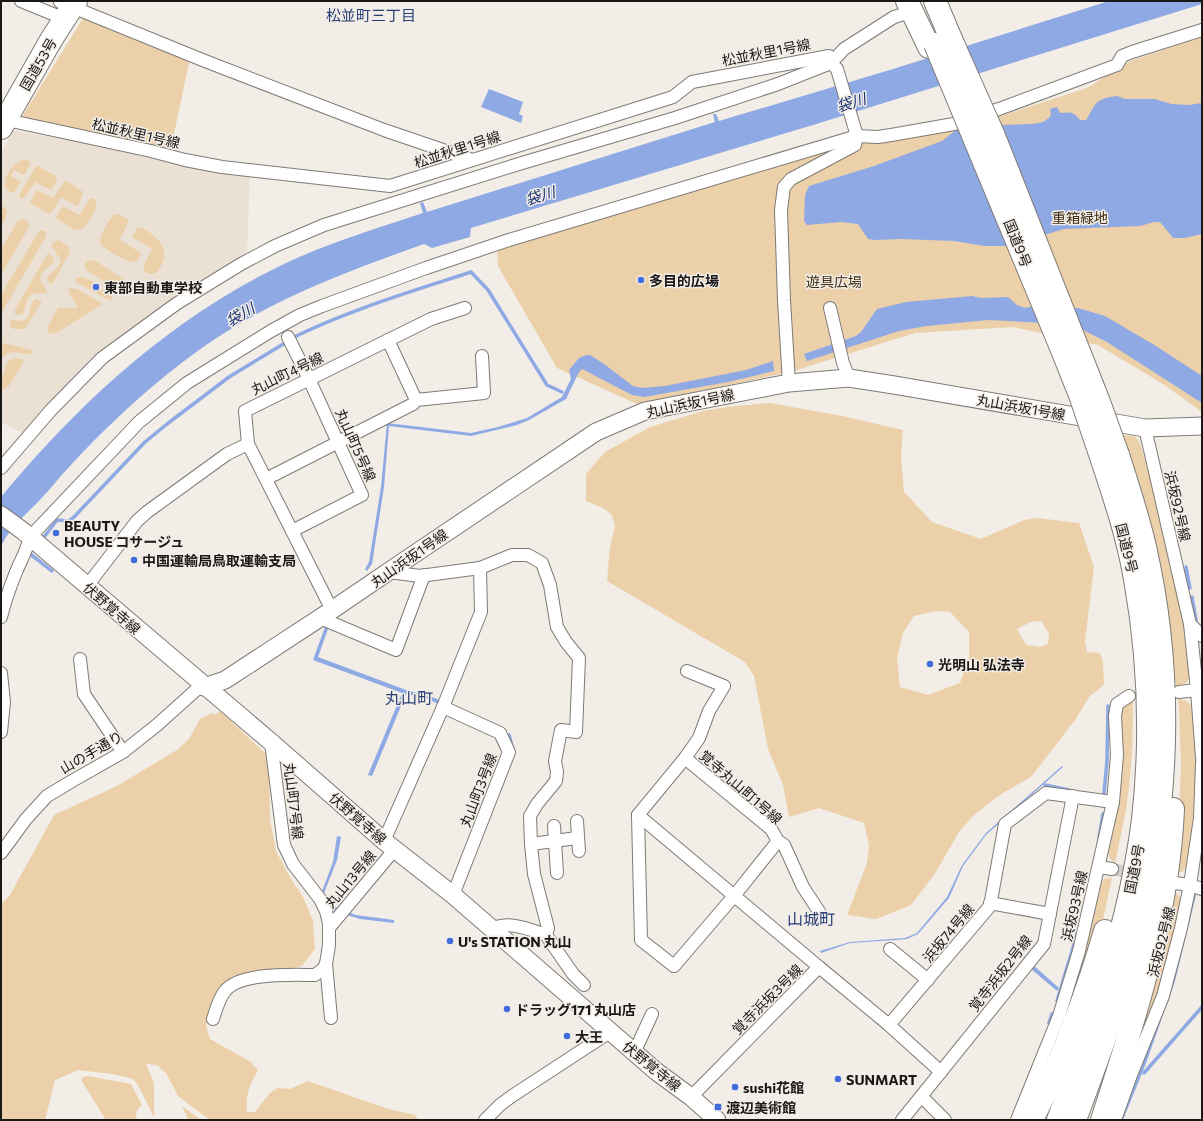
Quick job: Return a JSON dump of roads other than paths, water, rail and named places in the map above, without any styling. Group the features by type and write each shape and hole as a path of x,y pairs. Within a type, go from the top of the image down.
{"highway":[{"name":"国道9号","path":"935,1 943,42 1097,396 1110,458 1145,546 1150,624 1148,734 1145,801 1136,864 1118,939 1101,998 1081,1060 1058,1120"},
{"path":"943,42 944,1"},
{"name":"国道9号","path":"909,5 943,42"},
{"name":"国道53号","path":"2,117 51,40 64,7"},
{"name":"国道9号","path":"1075,1120 1124,981 1138,931 1153,856 1160,804 1164,753 1164,704 1150,624"},
{"path":"1032,1120 1052,1077 1087,988 1106,930 1121,865 1136,782 1150,624"},
{"path":"1102,1120 1127,1039 1150,954 1164,889 1171,843 1174,787 1173,719 1168,673 1150,624"}],"street":[{"path":"21,1 64,7 384,130 472,160"},
{"path":"1,468 51,410 102,358 176,304 275,246 324,225 522,163 675,118 834,66 844,49 894,17 909,5"},
{"path":"1,617 5,600 26,551 26,534 139,422 187,383 271,331 300,316 322,306 426,268 509,240 857,133 878,137 891,136 958,122 999,110 1117,65 1122,56 1132,52 1202,30"},
{"name":"松並秋里1号線","path":"2,117 185,160 222,167 390,186 673,97 692,82 828,56 834,66"},
{"path":"788,383 781,210 784,187 790,179 855,145 857,133 834,66"},
{"name":"丸山町4号線","path":"326,614 292,531 248,444 245,411 431,319 465,308"},
{"path":"830,308 846,371"},
{"name":"丸山町5号線","path":"288,338 309,379 362,495 292,531"},
{"path":"388,340 416,400"},
{"path":"266,479 413,404 416,400 484,393 482,356"},
{"name":"丸山浜坂1号線","path":"204,687 225,680 389,572 410,556 596,432 645,411 846,371 894,385 1145,428 1202,426"},
{"name":"浜坂92号線","path":"1145,428 1190,624 1202,744 1202,758"},
{"path":"87,586 137,521 147,512 227,454 248,444"},
{"name":"伏野覚寺線","path":"1,515 26,534 390,845 453,895 634,1053 691,1097 717,1120"},
{"path":"389,572 420,576 480,568 512,555 528,555 542,563 550,585 557,627 566,642 579,658 576,732 561,730 555,761 557,772 556,781 537,804 530,816 534,874 548,928 546,935"},
{"path":"390,845 480,612 480,568"},
{"path":"326,614 396,650 424,575"},
{"path":"1190,624 1202,636"},
{"path":"80,658 84,694 123,752"},
{"path":"685,758 699,738 709,710 724,686 687,671"},
{"path":"1,673 4,702 1,732"},
{"name":"山の手通り","path":"1,853 26,819 48,796 123,752 157,725 196,690 204,687"},
{"path":"1179,692 1197,690"},
{"name":"浜坂93号線","path":"1017,1120 1059,1016 1079,951 1113,802 1117,755 1117,704 1129,696"},
{"name":"丸山町3号線","path":"443,707 500,733 508,752 453,895"},
{"name":"丸山町7号線","path":"271,742 284,845 293,864 320,899 326,911 329,928 329,945 326,964 331,1018"},
{"name":"覚寺丸山町1号線","path":"685,758 771,829 778,841 734,896 674,966 641,940 638,815 685,758"},
{"name":"浜坂92号線","path":"1115,1120 1131,1074 1163,996 1190,885 1200,818 1202,763"},
{"name":"浜坂74号線","path":"889,1025 990,906 1005,824 1046,793 1113,802"},
{"name":"覚寺浜坂2号線","path":"902,1120 1044,944 1073,796"},
{"path":"638,815 819,968"},
{"path":"577,821 579,851"},
{"path":"554,826 557,873"},
{"path":"531,844 577,838"},
{"path":"778,841 784,846 803,887 820,913"},
{"name":"丸山13号線","path":"329,928 390,845"},
{"path":"1099,867 1112,869"},
{"path":"1175,882 1202,889"},
{"path":"990,903 1050,914"},
{"path":"492,930 500,925 519,926 546,935 573,974 584,985"},
{"path":"890,949 928,980"},
{"path":"213,1019 224,991 236,983 255,977 315,975 323,969 326,964"},
{"name":"覚寺浜坂3号線","path":"691,1097 819,968 889,1025 941,1072"},
{"path":"634,1053 652,1014"},
{"path":"485,1120 500,1105 512,1096 610,1032"},
{"path":"922,1097 945,1120"}],"water":[{"name":"袋川","path":"1109,1 1202,1 1202,4 813,125 471,228 470,237 432,248 424,244 384,258 345,273 268,308 210,342 156,383 131,405 83,452 18,522 1,546 1,497 32,460 65,425 136,360 173,331 212,304 254,279 312,251 423,213 420,203 423,202 427,212 715,122 713,114 716,114 719,121 893,69"},
{"path":"489,89 523,102 519,114 523,116 521,123 481,107"},
{"path":"1117,96 1125,99 1155,99 1171,104 1189,105 1202,103 1202,234 1185,238 1173,238 1160,222 1154,222 1140,226 1064,229 1008,246 985,246 954,241 902,239 875,240 868,239 858,224 841,222 807,225 804,221 805,195 809,186 874,166 942,141 961,126 1033,124 1043,122 1049,118 1051,114 1050,109 1057,107 1060,113 1072,113 1080,120 1086,120 1097,102"},
{"path":"972,296 981,298 1008,297 1017,305 1025,308 1035,306 1078,308 1105,316 1156,346 1202,376 1202,403 1107,342 1081,329 1044,323 988,320 927,326 899,331 807,361 804,354 856,336 861,332 877,309 906,302"},
{"path":"590,355 604,364 633,386 642,388 665,386 746,370 773,361 774,371 728,382 644,397 632,395 582,369 579,372 566,399 529,420 517,425 471,436 389,426 384,487 372,564 367,571 365,569 369,562 381,487 387,423 471,433 527,418 562,397 571,379 569,370 579,358"},
{"path":"325,627 328,629 318,657 406,690 440,700 438,704 428,699 406,694 372,776 368,775 402,693 313,660"},
{"path":"1062,766 1063,767 986,835 963,866 949,898 918,934 907,939 850,943 821,953 820,951 850,942 905,938 917,933 947,897 962,865 986,833"},
{"path":"337,836 341,837 337,860 324,893 330,905 356,915 394,920 394,923 360,919 338,912 335,914 333,910 328,907 321,894 333,862"},
{"path":"1194,895 1196,895 1175,981 1145,1066 1123,1120 1121,1120 1154,1034"},
{"path":"1033,965 1059,988 1057,991 1030,968"}],"waterway":[{"path":"292,338 358,310 471,272 488,290 547,385 562,392"},
{"path":"44,537 57,520 68,521 73,518 145,442 167,424 229,377 285,343"},
{"path":"29,553 52,571"},
{"path":"1186,567 1190,588"},
{"path":"1192,597 1197,626"},
{"path":"1104,793 1107,761 1108,706"},
{"path":"509,735 512,746"},
{"path":"1045,785 1069,790"},
{"path":"1099,838 1103,814"},
{"path":"1057,1001 1078,931"},
{"path":"1144,1073 1202,1007"},
{"path":"1049,1023 1052,1014"}],"tunnel":[{"path":"1112,869 1139,875"}],"place":[{"name":"多目的広場","path":"641,280"},
{"name":"東部自動車学校","path":"96,287"},
{"name":"BEAUTY HOUSE コサージュ","path":"56,533"},
{"name":"中国運輸局鳥取運輸支局","path":"134,560"},
{"name":"光明山 弘法寺","path":"930,664"},
{"name":"U's STATION 丸山","path":"450,941"},
{"name":"ドラッグ171 丸山店","path":"507,1009"},
{"name":"大王","path":"567,1036"},
{"name":"SUNMART","path":"838,1079"},
{"name":"sushi花館","path":"735,1087"},
{"name":"渡辺美術館","path":"718,1107"}],"district":[{"name":"松並町三丁目","path":"371,15"},
{"name":"丸山町","path":"409,697"},
{"name":"山城町","path":"811,918"}],"park label":[{"name":"重箱緑地","path":"1080,217"},
{"name":"遊具広場","path":"834,281"}]}
